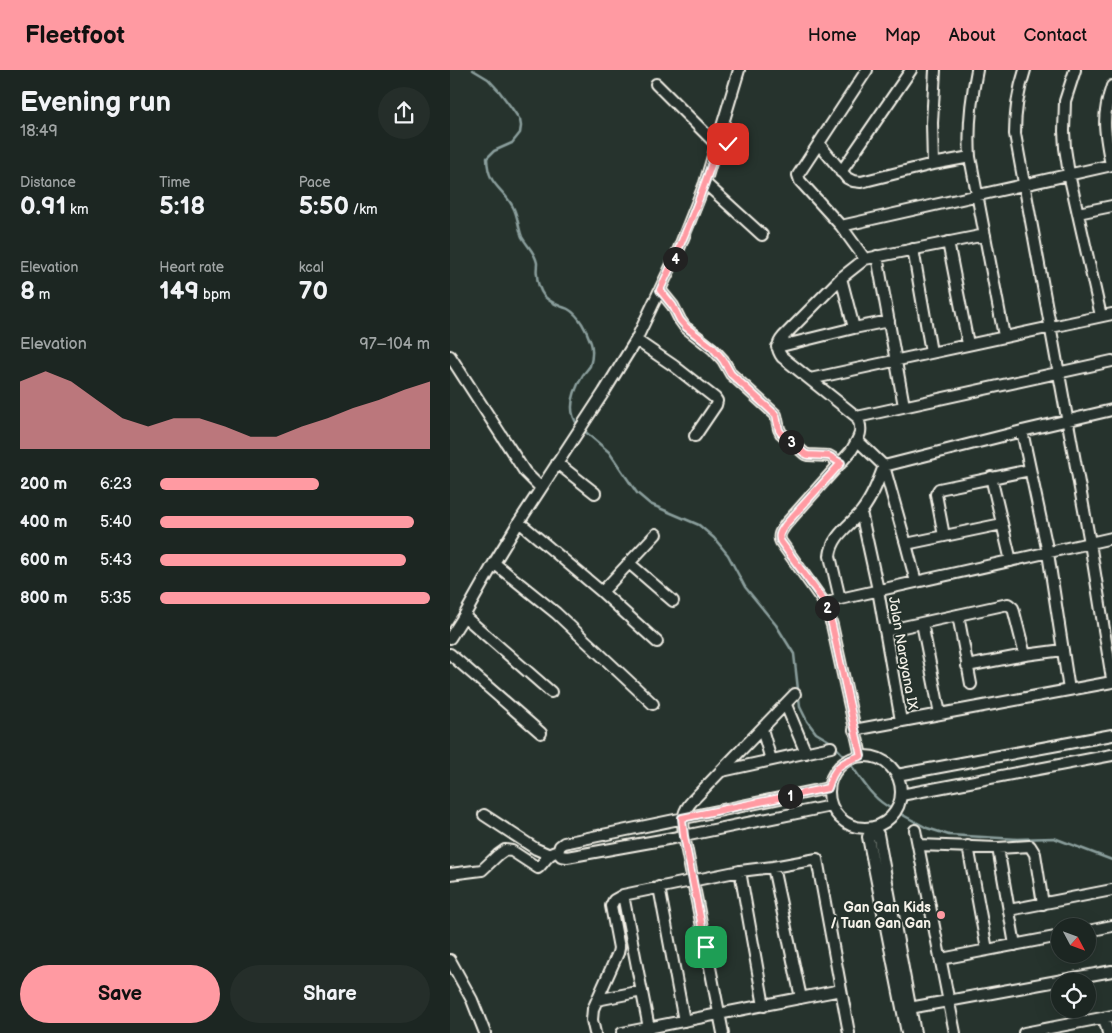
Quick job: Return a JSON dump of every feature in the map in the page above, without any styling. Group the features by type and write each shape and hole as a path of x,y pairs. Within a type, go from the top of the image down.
{"street":[{"path":"452,631 464,616 519,522 636,340 676,256 705,183 739,70"},
{"path":"865,259 841,226 798,177 866,70"},
{"path":"842,172 910,70"},
{"path":"933,164 932,123 935,70"},
{"path":"977,70 971,106 970,157 1004,336"},
{"path":"854,730 1112,681 1090,543 1015,134 1015,115 1025,70"},
{"path":"1075,70 1065,101 1066,148 1069,174 1101,316"},
{"path":"656,84 718,142 728,144 739,154"},
{"path":"841,226 1111,165 1104,119 1112,86"},
{"path":"819,144 842,172 850,180 856,182 970,157"},
{"path":"705,183 762,235"},
{"path":"1078,213 1112,206"},
{"path":"861,756 826,604 781,542 779,536 786,524 851,451 858,441 860,427 857,417 782,357 777,347 783,337 841,278 865,259 985,235"},
{"path":"948,242 968,344"},
{"path":"913,249 931,352"},
{"path":"877,256 904,406"},
{"path":"841,278 854,328"},
{"path":"660,290 686,327 713,348 731,374 776,415 781,433 805,454 829,456 841,463"},
{"path":"810,379 1112,314"},
{"path":"777,347 854,328 889,322"},
{"path":"636,340 674,366 716,399 716,405 696,436"},
{"path":"450,356 525,472 541,488"},
{"path":"857,417 1112,361"},
{"path":"884,466 1067,419 1112,410"},
{"path":"1022,431 1048,553 1069,690"},
{"path":"858,441 884,466 916,582"},
{"path":"558,463 596,493"},
{"path":"840,599 830,556 831,549 838,536 861,512 875,490 884,466"},
{"path":"944,536 936,498 937,490 1030,470"},
{"path":"991,477 1011,561"},
{"name":"Jalan Narayana IX","path":"861,512 878,590 901,721"},
{"path":"519,522 602,592 657,642"},
{"path":"906,544 1002,524"},
{"path":"602,592 656,534"},
{"path":"826,604 878,590 1112,538"},
{"path":"494,563 556,613 653,704"},
{"path":"629,564 673,601"},
{"path":"885,631 1004,604 1011,605 1025,655"},
{"path":"958,615 971,684"},
{"path":"464,616 551,692"},
{"path":"922,623 940,714"},
{"path":"968,666 1063,650"},
{"path":"450,654 541,733"},
{"path":"723,1033 682,818 688,806 795,694"},
{"path":"786,705 806,753"},
{"path":"762,729 771,760"},
{"path":"898,776 1112,735"},
{"path":"722,771 832,747"},
{"path":"901,796 1112,755"},
{"path":"861,756 872,756 891,766 898,776 901,785 899,806 894,815 877,827 866,829 855,828 845,823 837,816 828,798 828,788 832,776 839,766 849,759 861,756"},
{"path":"450,874 482,870 505,850 512,852 538,868 564,843 828,788"},
{"path":"484,815 536,849 567,857 684,836 831,806"},
{"path":"915,830 955,1033"},
{"path":"907,1033 906,1009 878,834 876,833 868,837 906,1009 915,1033"},
{"path":"918,845 998,848 1030,846 1035,854 1043,904"},
{"path":"968,846 987,950"},
{"path":"998,848 1015,945"},
{"path":"595,1033 592,1020 593,1009 618,953 619,944 611,906 614,900 623,895 693,880 740,871 773,868 817,859 849,1033"},
{"path":"773,868 801,998"},
{"path":"740,871 764,1006"},
{"path":"659,887 684,1021"},
{"path":"1009,910 1112,890"},
{"path":"623,895 649,1028"},
{"path":"1096,929 1112,926"},
{"path":"941,959 1051,938"},
{"path":"450,960 472,1000 485,1033"},
{"path":"906,1009 1112,971"},
{"path":"622,1033 841,990"},
{"path":"597,1000 642,991"},
{"path":"1024,1033 1108,1017 1108,1033"}],"waterway":[{"path":"473,70 488,79 499,91 520,120 521,126 520,133 512,143 494,151 487,158 490,175 515,210 522,237 536,259 538,281 544,296 576,315 591,343 590,366 574,393 572,413 578,425"},
{"path":"582,429 609,452 637,493 650,504 699,525 714,538 728,555 745,587 776,625 794,654 800,707 807,721 816,733 831,742 845,757"},
{"path":"850,764 873,795 892,809"},
{"path":"899,813 927,828 949,835 1017,839 1054,838 1112,860"}],"place":[{"name":"Gan Gan Kids / Tuan Gan Gan","path":"941,915"}],"route":[{"path":"706,947 682,818 828,788 832,776 839,766 849,759 861,756 826,604 781,542 779,536 786,524 841,463 829,456 805,454 781,433 776,415 731,374 713,348 682,324 673,306 660,290 676,256 705,183 719,140 728,144"}]}
